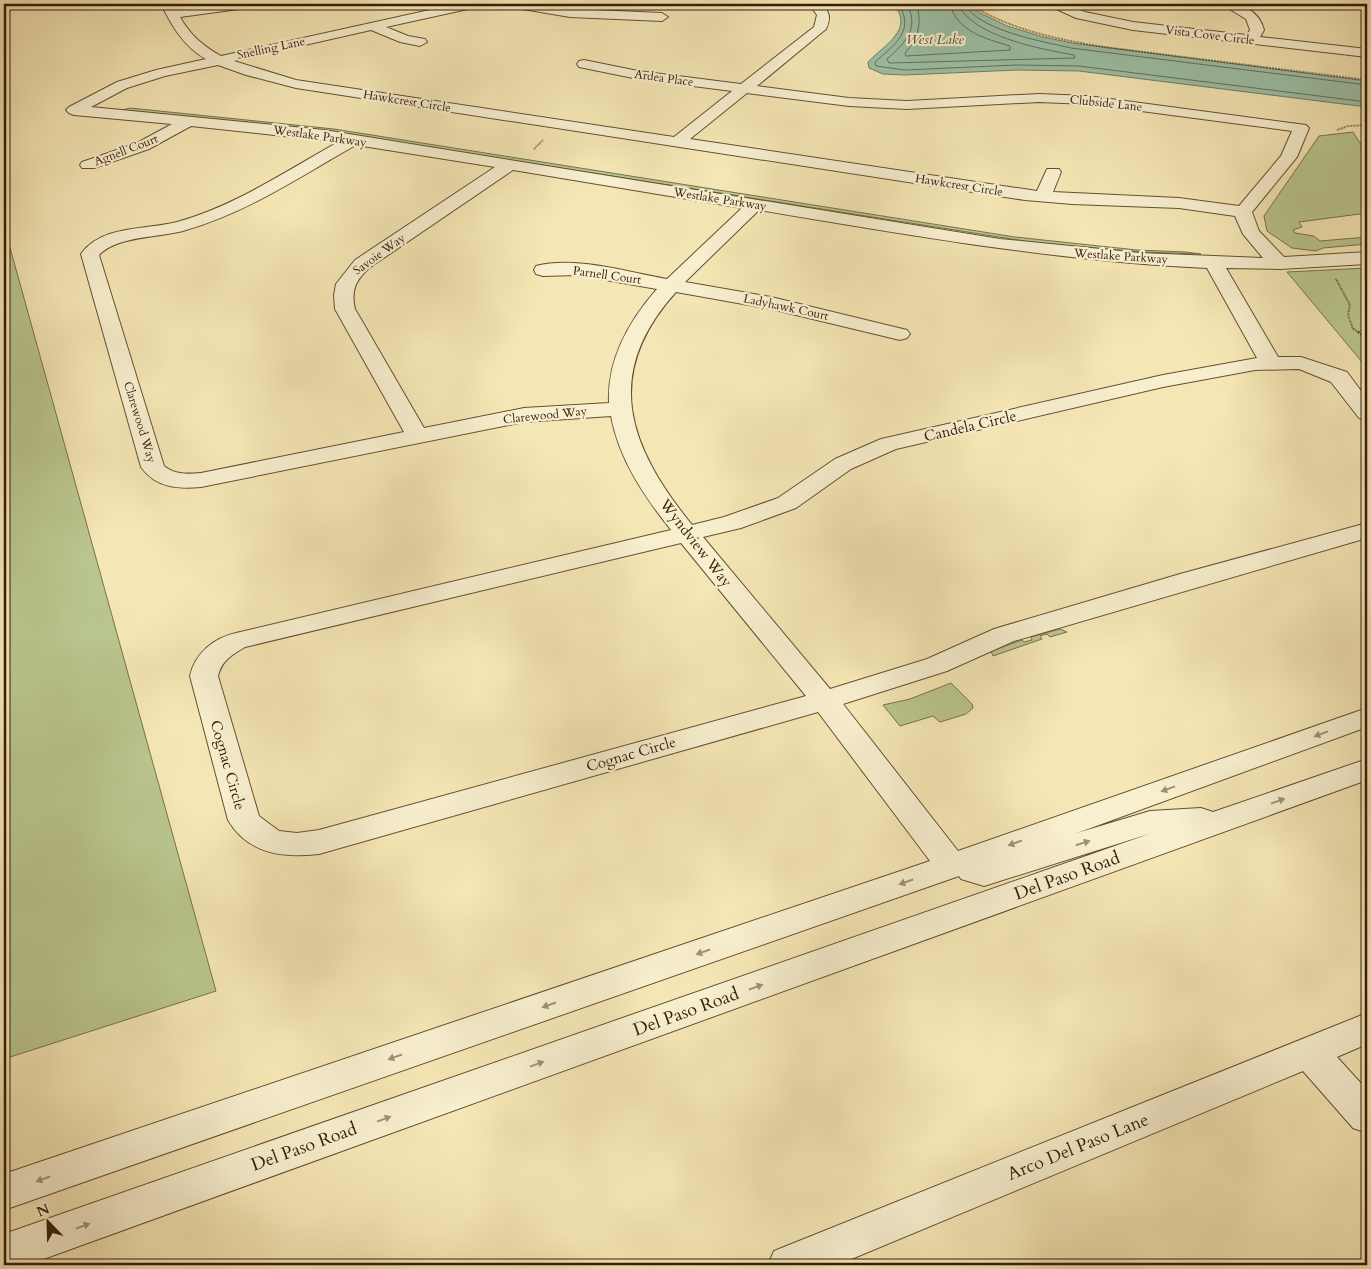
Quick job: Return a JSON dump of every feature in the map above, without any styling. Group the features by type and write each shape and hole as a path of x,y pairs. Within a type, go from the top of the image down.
{"street":[{"path":"170,9 246,4"},
{"name":"Snelling Lane","path":"74,110 102,94 139,79 218,59 473,4"},
{"path":"517,4 570,13 662,17"},
{"path":"676,142 819,29 824,22 824,16 815,4"},
{"name":"Vista Cove Circle","path":"1056,4 1081,15 1112,22 1367,53"},
{"path":"1227,4 1254,19 1257,30 1251,40"},
{"name":"Hawkcrest Circle","path":"170,9 184,34 192,42 218,59 271,78 323,89 1043,197 1171,203 1243,212"},
{"path":"371,26 405,39 420,42"},
{"name":"Ardea Place","path":"584,64 638,75 743,89"},
{"name":"Clubside Lane","path":"743,89 821,100 878,104 935,104 1039,98 1088,100 1301,128 1289,157 1243,212"},
{"name":"Westlake Parkway","path":"74,110 281,130 353,140 1039,249 1106,256 1213,262 1279,263 1367,258"},
{"name":"Agnell Court","path":"88,164 143,146 190,121"},
{"name":"Clarewood Way","path":"353,140 223,212 177,227 111,240 93,248 90,254 153,467 157,473 166,478 181,481 201,480 524,415 620,409"},
{"name":"Savoie Way","path":"417,436 345,310 344,288 349,276 362,264 510,165"},
{"path":"1043,197 1053,172"},
{"name":"Wyndview Way","path":"756,204 671,285 647,314 635,334 624,362 620,409 626,435 652,486 687,534 824,700 916,823 952,866"},
{"path":"1243,212 1244,221 1249,233 1279,263"},
{"path":"1213,262 1271,364"},
{"name":"Parnell Court","path":"542,270 578,270 671,285"},
{"name":"Ladyhawk Court","path":"671,285 771,303 900,334"},
{"name":"Candela Circle","path":"687,534 732,523 788,503 843,464 889,444 1163,381 1255,364 1301,364 1338,377 1367,413"},
{"path":"824,700 937,665 1004,635 1367,530"},
{"name":"Cognac Circle","path":"687,534 236,641 218,651 206,665 204,676 244,820 251,829 267,840 291,845 319,842 824,700"},
{"path":"4,1192 952,866 1367,717"},
{"name":"Del Paso Road","path":"4,1254 1232,818 1366,768"},
{"path":"952,866 984,874 1150,822 1232,818"},
{"name":"Arco Del Paso Lane","path":"811,1261 1367,1028"},
{"path":"1309,1052 1367,1116"}],"path":[{"path":"969,4 1003,23 1063,40 1104,47 1367,80"},
{"path":"1337,130 1348,126 1367,125"},
{"path":"1332,272 1350,305 1348,315 1353,329 1367,338"}],"shaded area":[{"path":"130,108 334,129 1015,237 1137,250 1201,254 1141,252 1037,243 320,130 122,110"},
{"path":"1353,132 1367,154 1367,213 1299,222 1302,227 1293,230 1295,233 1314,236 1320,241 1367,237 1367,244 1323,248 1316,251 1292,248 1267,231 1264,216 1319,136"},
{"path":"4,226 216,991 4,1059"},
{"path":"1367,268 1367,368 1287,272"},
{"path":"1060,629 1067,632 1050,637 1047,634 1040,636 1042,639 993,656 991,651 1022,640 1024,642 1032,640 1031,637"},
{"path":"951,683 972,704 973,708 966,714 940,722 933,716 900,726 883,705 910,699"}],"water":[{"name":"West Lake","path":"893,4 966,4 1007,26 1043,37 1072,43 1367,81 1367,107 1079,71 1017,70 905,75 883,74 869,68 868,62 889,43 899,29 901,21 899,13"}]}
